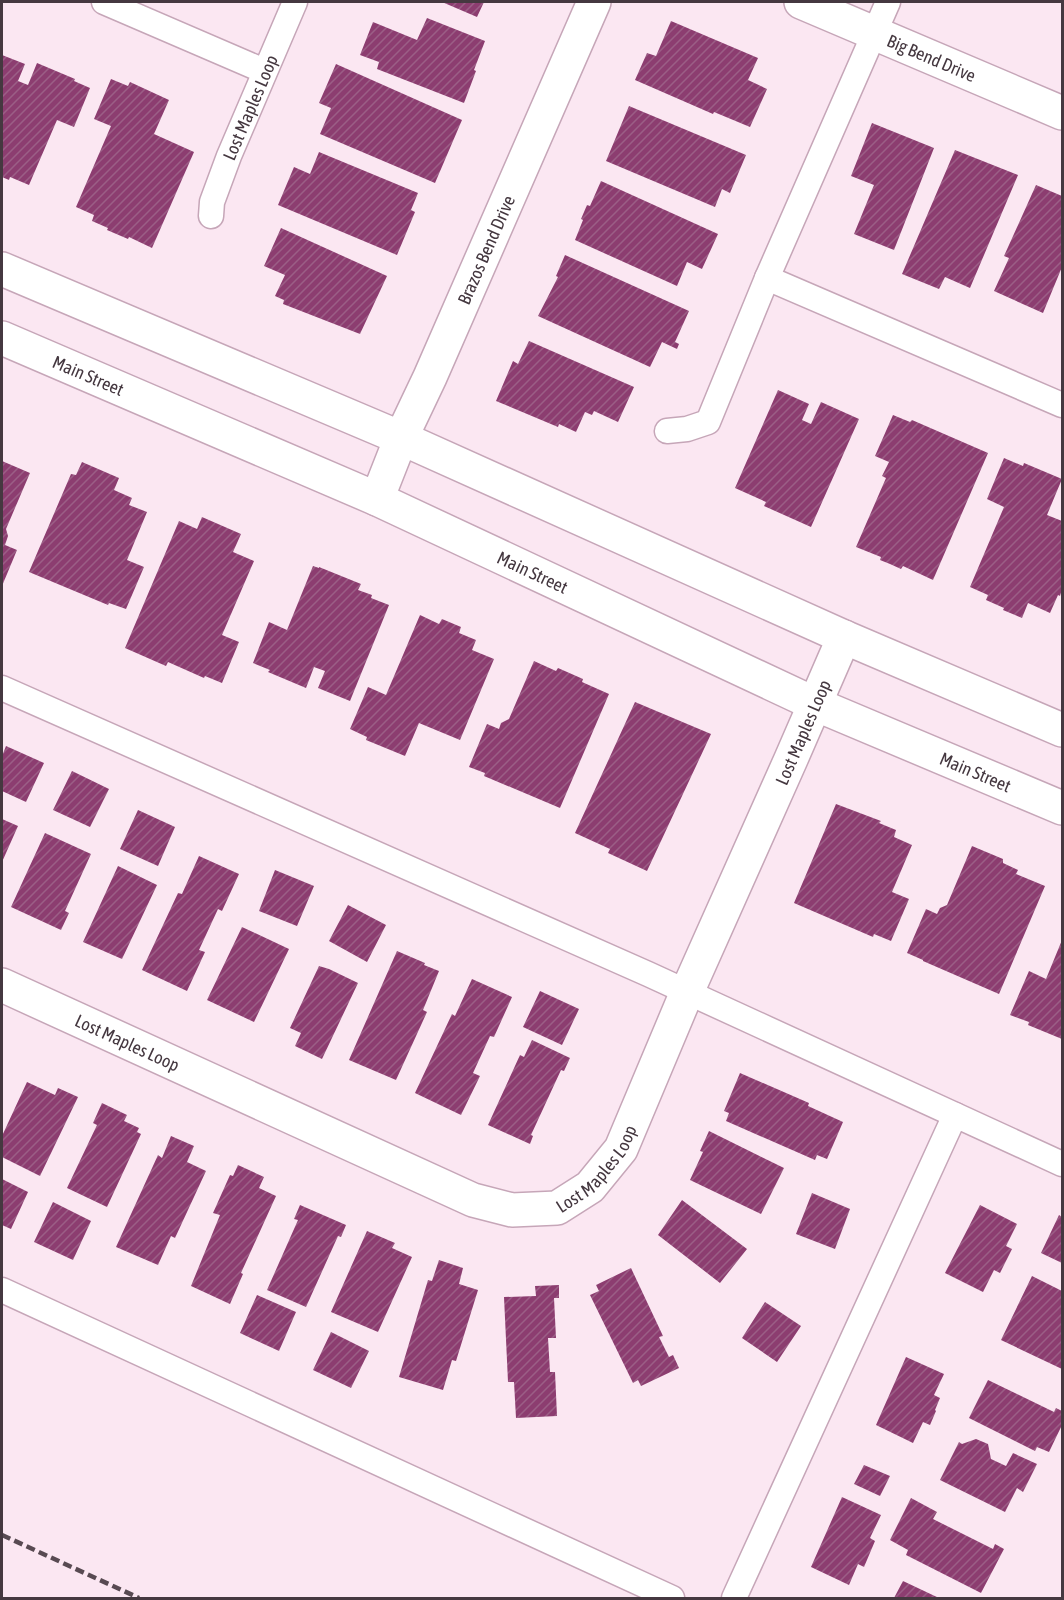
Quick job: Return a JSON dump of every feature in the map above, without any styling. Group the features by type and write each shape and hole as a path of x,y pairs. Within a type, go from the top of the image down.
{"street":[{"name":"Brazos Bend Drive","path":"377,499 401,438 430,377 524,157 594,2"},
{"name":"Big Bend Drive","path":"801,2 1062,113"},
{"path":"2,268 401,438 844,637 1062,730"},
{"name":"Main Street","path":"2,338 377,499 815,704 1062,808"},
{"name":"Lost Maples Loop","path":"2,985 473,1200 513,1210 557,1208 590,1187 621,1149 687,992 844,637"}],"lane":[{"path":"104,2 264,71"},
{"name":"Lost Maples Loop","path":"211,216 212,202 264,71 295,2"},
{"path":"667,431 687,429 708,422 766,278 888,2"},
{"path":"766,278 1062,405"},
{"path":"2,688 687,992 1062,1164"},
{"path":"734,1599 955,1115"},
{"path":"2,1290 672,1599"}],"building":[{"path":"442,2 484,2 477,17"},
{"path":"427,18 485,41 464,103 377,69 379,62 360,55 373,22 417,40"},
{"path":"671,21 758,58 748,80 767,89 750,127 714,112 713,114 635,80 647,53 656,56"},
{"path":"2,55 25,64 18,81 28,85 37,63 90,88 74,127 57,120 29,185 10,177 9,180 2,177"},
{"path":"336,64 462,120 435,183 320,134 331,108 319,103"},
{"path":"111,79 128,86 130,82 169,100 154,134 194,152 152,248 107,230 108,228 92,221 94,215 76,207 111,126 94,119"},
{"path":"629,106 746,155 730,193 722,189 715,207 606,161"},
{"path":"872,123 934,148 894,250 854,234 874,185 851,176"},
{"path":"955,150 1018,175 970,288 945,277 939,289 902,274"},
{"path":"319,152 418,193 411,210 415,212 397,255 278,205 294,167 310,174"},
{"path":"601,181 718,234 702,269 687,262 677,286 575,240 587,205 590,206"},
{"path":"1036,185 1062,196 1062,267 1043,313 994,291 1009,258 1004,256"},
{"path":"281,228 387,276 360,334 283,304 284,300 275,296 285,275 264,266"},
{"path":"565,255 689,311 675,342 679,344 677,349 662,342 650,367 538,316 558,277 556,276"},
{"path":"529,341 634,387 618,422 594,411 592,415 585,412 576,432 559,424 558,427 496,401 513,361 518,364"},
{"path":"778,390 809,404 802,420 811,424 821,402 859,419 811,527 764,506 766,502 735,488"},
{"path":"893,415 910,422 912,420 988,453 933,580 903,566 901,569 880,560 881,557 856,547 886,478 882,476 889,462 875,456"},
{"path":"1004,458 1023,466 1024,463 1062,479 1047,515 1062,521 1062,589 1050,613 1028,603 1022,618 986,600 988,595 970,587 1004,507 987,499"},
{"path":"2,461 30,473 6,529 8,536 5,545 17,550 2,586"},
{"path":"82,462 119,478 114,490 132,498 129,505 147,512 127,560 144,567 126,609 109,603 108,605 29,572 71,474 76,475"},
{"path":"202,517 241,534 233,552 254,561 222,635 239,642 222,683 205,676 204,678 168,662 166,666 125,648 179,521 197,529"},
{"path":"313,566 361,584 358,590 389,605 350,701 318,688 325,671 314,667 306,688 253,663 269,622 287,630"},
{"path":"420,615 439,624 442,619 461,627 459,633 476,640 472,650 494,659 460,740 419,723 405,756 366,740 367,737 350,729 368,687 386,695"},
{"path":"534,661 556,671 558,668 583,679 582,682 609,694 560,808 484,776 485,773 469,767 487,724 499,729 501,723 509,719"},
{"path":"635,702 711,734 647,871 608,853 610,849 575,833"},
{"path":"6,746 44,763 26,802 2,791 2,756"},
{"path":"72,771 109,789 90,827 53,810"},
{"path":"836,804 881,821 879,823 896,830 894,837 912,845 892,892 909,899 891,941 874,934 873,937 794,903"},
{"path":"138,810 175,827 158,866 120,849"},
{"path":"2,819 18,826 2,862"},
{"path":"45,833 91,854 65,911 69,913 61,930 11,907"},
{"path":"972,846 1003,859 1003,863 1018,870 1016,874 1045,886 999,994 907,953 926,909 937,914 940,908 947,905"},
{"path":"199,856 239,874 222,911 218,909 199,950 205,952 187,991 142,970 178,893 182,894"},
{"path":"118,866 157,885 122,959 83,942"},
{"path":"275,870 314,886 297,926 259,911"},
{"path":"348,905 386,925 367,962 329,941"},
{"path":"242,927 289,949 254,1022 207,1000"},
{"path":"1062,940 1062,1039 1010,1015 1029,971 1046,979"},
{"path":"397,951 439,971 423,1010 427,1012 396,1080 349,1060"},
{"path":"319,966 358,983 322,1059 295,1046 301,1033 290,1028"},
{"path":"472,979 512,997 494,1037 490,1036 473,1073 480,1076 461,1115 415,1093 452,1014 455,1016"},
{"path":"540,991 579,1009 562,1045 523,1027"},
{"path":"532,1040 570,1058 564,1071 561,1070 531,1135 533,1136 530,1144 488,1125 520,1055 524,1057"},
{"path":"740,1073 809,1103 808,1106 843,1122 827,1159 817,1155 815,1160 726,1121 729,1113 724,1111"},
{"path":"27,1082 55,1095 58,1088 78,1097 40,1176 2,1157 2,1136"},
{"path":"102,1103 127,1115 124,1121 139,1128 137,1132 141,1134 107,1207 67,1188 97,1125 93,1123"},
{"path":"709,1131 784,1168 761,1214 690,1180 703,1152 700,1151"},
{"path":"171,1136 194,1146 187,1162 206,1171 175,1238 171,1236 158,1265 116,1247 158,1155 162,1158"},
{"path":"238,1165 264,1177 259,1188 276,1196 241,1273 243,1274 230,1304 191,1286 220,1215 213,1213 230,1175 233,1176"},
{"path":"2,1179 28,1192 11,1229 2,1225"},
{"path":"812,1193 850,1209 835,1249 796,1234"},
{"path":"682,1200 747,1249 720,1283 658,1235"},
{"path":"53,1202 91,1221 73,1260 34,1242"},
{"path":"300,1205 346,1225 341,1237 338,1236 306,1307 267,1290 298,1220 294,1219"},
{"path":"980,1205 1017,1224 1006,1246 1012,1249 1000,1273 994,1270 983,1292 945,1273"},
{"path":"1059,1215 1062,1217 1062,1263 1041,1253"},
{"path":"367,1231 395,1243 392,1248 412,1257 378,1332 331,1312"},
{"path":"439,1260 463,1268 459,1284 478,1290 456,1361 452,1360 443,1390 399,1377 428,1280 432,1281"},
{"path":"631,1268 663,1336 659,1337 669,1357 673,1355 679,1368 641,1386 638,1380 633,1383 590,1295 599,1291 596,1285"},
{"path":"1032,1276 1062,1291 1062,1369 1001,1340"},
{"path":"559,1285 559,1298 554,1298 556,1338 548,1338 550,1372 555,1372 557,1416 516,1418 514,1382 508,1382 504,1297 536,1296 535,1286"},
{"path":"257,1295 296,1312 279,1351 240,1333"},
{"path":"765,1302 801,1326 777,1362 742,1338"},
{"path":"331,1332 369,1351 351,1388 313,1370"},
{"path":"906,1357 944,1374 934,1395 940,1398 930,1425 923,1422 913,1443 876,1425"},
{"path":"988,1380 1054,1412 1056,1408 1062,1411 1062,1425 1049,1452 1037,1447 1035,1451 969,1418"},
{"path":"976,1439 988,1444 991,1459 1006,1466 1013,1453 1037,1464 1023,1492 1017,1488 1005,1512 940,1480 959,1442 962,1444"},
{"path":"864,1465 890,1476 880,1496 854,1484"},
{"path":"842,1497 881,1515 870,1538 875,1541 864,1567 858,1564 849,1585 811,1567"},
{"path":"911,1498 937,1512 933,1519 993,1549 995,1544 1004,1549 981,1593 906,1555 908,1550 890,1540"},
{"path":"903,1581 939,1598 894,1598"}],"railway":[{"path":"2,1535 139,1598"}]}
